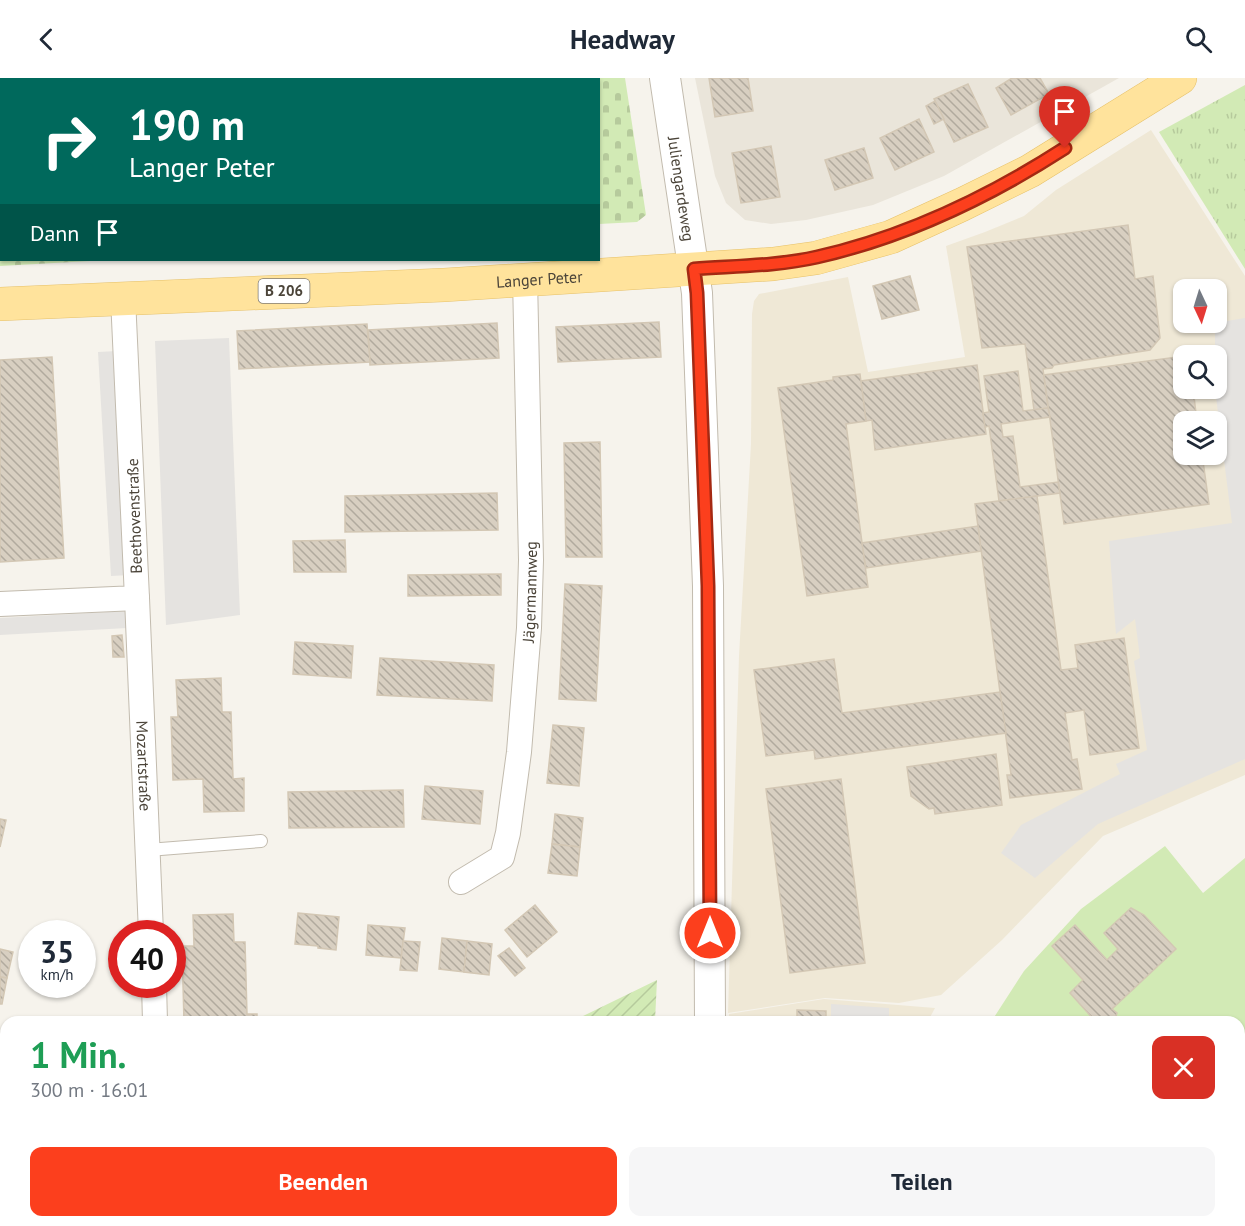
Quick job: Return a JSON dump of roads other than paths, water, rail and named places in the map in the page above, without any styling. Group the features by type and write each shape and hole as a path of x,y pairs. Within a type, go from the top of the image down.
{"main road":[{"name":"Langer Peter","path":"0,304 444,285 525,278 772,264 816,258 891,237 1030,171 1180,78"}],"street":[{"name":"Juliengardeweg","path":"664,78 697,293 708,586 710,1016"},
{"name":"Jägermannweg","path":"461,882 502,857 519,752 529,628 531,560 525,278"},
{"name":"Beethovenstraße","path":"0,604 137,598 123,298"},
{"name":"Mozartstraße","path":"137,598 151,920"},
{"path":"154,998 155,1016"}],"lane":[{"path":"148,850 261,841"}]}
